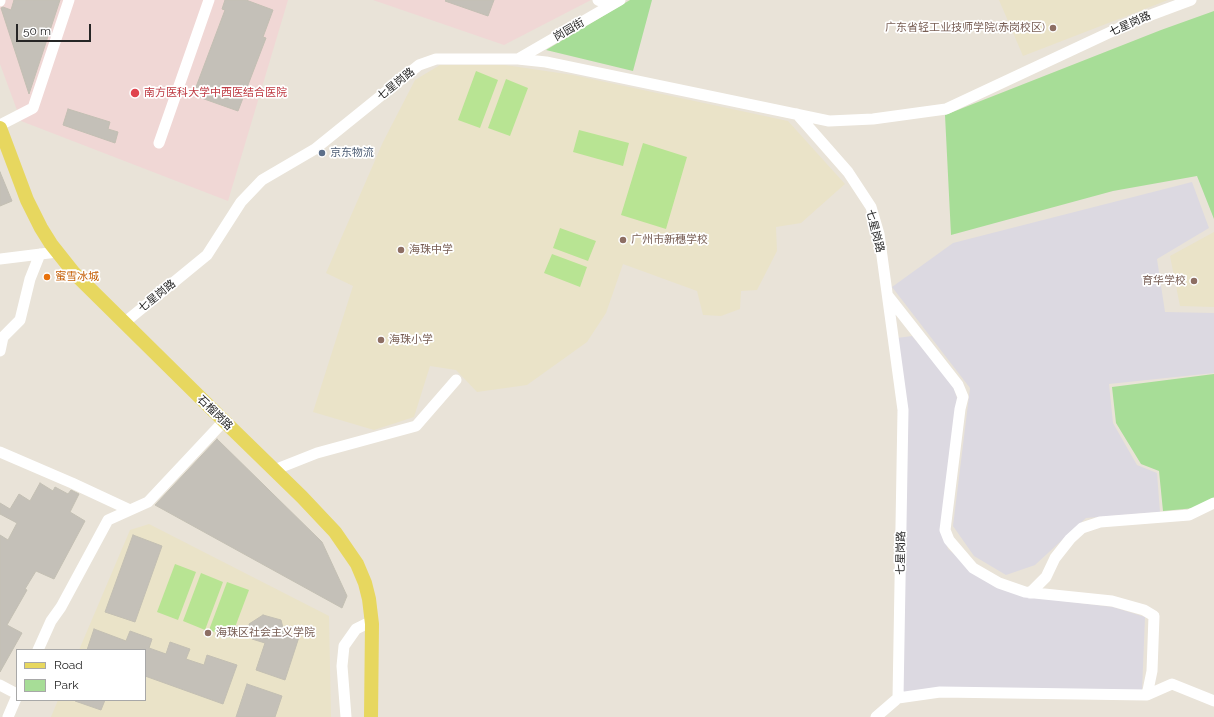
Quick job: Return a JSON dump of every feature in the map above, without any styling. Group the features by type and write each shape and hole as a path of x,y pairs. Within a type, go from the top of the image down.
{"main road":[{"name":"石榴岗路","path":"0,128 27,200 41,228 57,252 74,273 302,497 335,532 358,564 366,583 372,624 371,717"}],"street":[{"path":"0,125 33,108 68,0"},
{"path":"159,143 209,0"},
{"path":"598,0 616,2"},
{"name":"七星岗路","path":"124,323 207,255 241,202 262,180 316,149 419,64 436,59 518,59 546,62 829,121 873,119 946,109 1132,22 1191,0"},
{"name":"岗园街","path":"518,59 616,2"},
{"name":"七星岗路","path":"797,114 848,172 871,208 879,234 903,410 898,698"},
{"path":"0,259 57,252"},
{"path":"0,351 3,337 20,320 30,279 40,254"},
{"path":"887,296 958,385 963,397 960,409 945,530 949,540 973,568 999,583 1030,592 1112,601 1144,610 1154,616 1152,671 1147,695"},
{"path":"274,470 317,453 416,426 456,380"},
{"path":"38,649 51,622 61,607 108,520 148,502 224,422"},
{"path":"0,452 130,510"},
{"path":"1030,592 1046,577 1055,558 1070,539 1082,528 1100,522 1189,515 1214,503"},
{"path":"346,717 342,666 344,646 356,628 366,624 372,624"},
{"path":"876,717 898,698 940,692 1147,695 1172,684 1214,701"},
{"path":"0,685 16,694"},
{"path":"8,717 16,697"}],"shaded area":[{"name":"南方医科大学中西医结合医院","path":"0,0 288,0 228,201 21,121 0,64"},
{"path":"373,0 591,0 504,45"},
{"name":"广东省轻工业技师学院(赤岗校区)","path":"999,0 1168,0 1023,56"},
{"path":"440,65 505,65 573,75 788,121 845,184 801,223 776,227 777,251 757,290 741,291 740,309 721,316 703,315 697,291 623,264 606,313 587,342 527,385 477,392 456,370 430,366 414,417 374,430 313,412 353,286 326,273 383,142 415,80"},
{"path":"1192,182 1209,228 1157,259 1165,312 1214,313 1214,373 1109,384 1113,423 1137,465 1157,473 1160,512 1086,518 1035,565 1006,575 974,556 953,526 970,388 892,287 953,243"},
{"name":"育华学校","path":"1214,232 1214,307 1180,306 1170,256"},
{"path":"912,336 952,382 957,398 942,531 948,549 995,587 1033,597 1113,607 1145,617 1142,691 901,694 897,338"},
{"name":"海珠区社会主义学院","path":"149,524 329,616 331,717 51,717 58,701 146,701 146,649 79,649 130,530"}],"green space":[{"path":"630,0 652,0 633,71 546,50"},
{"path":"1214,11 1214,219 1197,176 1113,191 951,235 945,115 1161,30"},
{"path":"476,71 498,80 480,128 458,120"},
{"path":"506,79 528,88 510,136 488,128"},
{"path":"579,130 629,143 623,166 573,152"},
{"path":"643,143 687,157 666,229 621,215"},
{"path":"560,228 596,241 588,261 553,248"},
{"path":"552,254 587,267 580,287 544,273"},
{"path":"1214,374 1214,501 1195,508 1163,511 1159,471 1141,464 1116,423 1112,387"},
{"path":"175,564 196,572 178,620 157,612"},
{"path":"201,573 223,582 205,630 183,621"},
{"path":"227,582 249,590 231,638 209,630"}],"building":[{"path":"14,0 60,0 29,94 1,8 3,7 11,10"},
{"path":"225,0 246,0 273,10 263,37 266,38 238,111 193,95 225,10 222,9"},
{"path":"494,0 488,16 445,1"},
{"path":"68,109 110,122 108,129 118,132 115,143 63,125"},
{"path":"0,172 12,201 0,206"},
{"path":"217,439 322,542 347,596 342,608 155,505"},
{"path":"40,483 53,491 55,487 68,494 71,490 79,494 70,512 85,521 54,579 36,571 25,589 27,590 7,625 22,633 0,672 0,535 8,540 17,523 0,514 0,503 10,509 19,494 30,501"},
{"path":"133,535 162,546 135,622 105,612"},
{"path":"263,615 281,620 284,632 299,637 285,680 256,670 265,643 252,639 249,624"},
{"path":"94,629 126,641 130,631 152,639 149,648 166,654 170,642 190,649 186,659 204,665 207,655 237,665 223,704 146,676 146,649 87,649"},
{"path":"247,684 282,696 275,717 236,717"},
{"path":"75,701 105,701 101,710"}],"place":[{"name":"广东省轻工业技师学院(赤岗校区)","path":"1053,28"},
{"name":"南方医科大学中西医结合医院","path":"135,93"},
{"name":"京东物流","path":"322,153"},
{"name":"广州市新穗学校","path":"623,240"},
{"name":"海珠中学","path":"401,250"},
{"name":"蜜雪冰城","path":"47,277"},
{"name":"育华学校","path":"1194,281"},
{"name":"海珠小学","path":"381,340"},
{"name":"海珠区社会主义学院","path":"208,633"}]}
